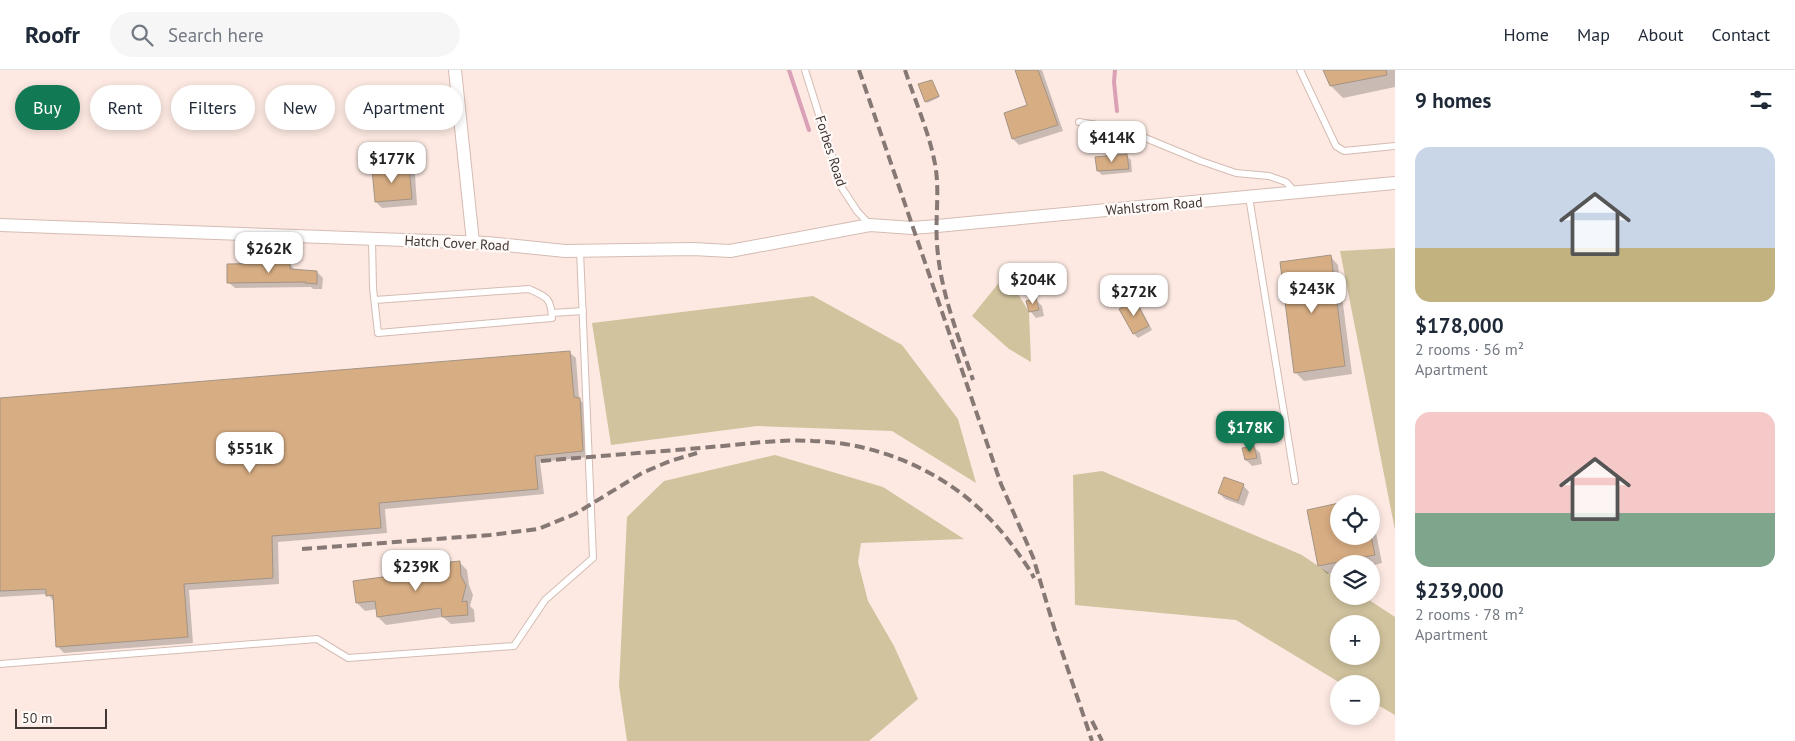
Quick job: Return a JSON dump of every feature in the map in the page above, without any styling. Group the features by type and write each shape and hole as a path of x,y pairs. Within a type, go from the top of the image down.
{"street":[{"path":"455,70 473,242"},
{"name":"Wahlstrom Road","path":"912,228 1395,183"},
{"name":"Hatch Cover Road","path":"0,225 473,242 580,251 693,249 730,251 870,225 912,228"}],"lane":[{"name":"Forbes Road","path":"806,70 842,188 857,211 870,225"},
{"path":"1300,70 1336,146 1344,151 1395,146"},
{"path":"1079,122 1126,130 1201,161 1236,173 1269,176 1286,182 1296,193"},
{"path":"1249,197 1295,480"},
{"path":"372,238 375,300 378,333 552,318 551,303 547,297 529,289 375,300"},
{"path":"0,664 317,639 348,658 514,646 545,600 593,558 580,251"},
{"path":"552,313 583,311"}],"shaded area":[{"path":"1395,248 1395,530 1340,251"},
{"path":"1006,274 1029,312 1031,362 1009,349 972,316"},
{"path":"813,296 902,345 958,419 976,483 892,431 757,426 611,445 592,323"},
{"path":"775,455 883,487 964,539 861,543 858,562 868,601 894,646 918,699 869,741 627,741 619,686 627,517 664,481"},
{"path":"1102,471 1302,555 1330,574 1330,605 1377,605 1395,617 1395,715 1380,706 1380,675 1330,675 1330,677 1236,620 1075,605 1073,475"}],"building":[{"path":"1015,70 1038,70 1058,125 1012,139 1004,113 1027,105"},
{"path":"1323,70 1386,70 1387,75 1330,86"},
{"path":"932,80 939,96 925,102 918,84"},
{"path":"1127,154 1129,169 1097,171 1095,157"},
{"path":"409,166 412,199 375,202 372,169"},
{"path":"1331,255 1345,366 1294,373 1280,262"},
{"path":"290,263 290,269 317,271 317,284 306,282 227,283 227,264"},
{"path":"1036,298 1039,310 1029,312 1026,301"},
{"path":"1135,300 1149,326 1133,334 1119,309"},
{"path":"570,351 574,397 580,398 583,451 535,456 538,489 379,503 381,528 272,536 273,578 184,584 188,637 56,647 53,595 46,596 46,589 0,591 0,398"},
{"path":"1254,446 1257,458 1245,460 1242,448"},
{"path":"1224,477 1244,484 1238,501 1218,493"},
{"path":"1330,505 1330,545 1373,545 1375,555 1330,555 1330,564 1318,566 1307,510"},
{"path":"460,561 461,576 466,585 462,602 467,601 468,615 442,617 441,608 377,617 375,601 356,603 353,581 450,568 450,562"}],"waterway":[{"path":"789,70 809,130"},
{"path":"1115,70 1114,82 1117,111"}],"railway":[{"path":"859,70 1001,484 1033,557 1056,634 1092,741"},
{"path":"905,70 926,128 935,164 937,244 942,279 950,313 973,380"},
{"path":"541,461 775,441 813,441 860,447 883,453 927,471 966,497 1003,534 1034,578"},
{"path":"302,549 490,535 538,529 575,514 642,473 670,461 697,453"},
{"path":"1092,721 1102,741"}]}
